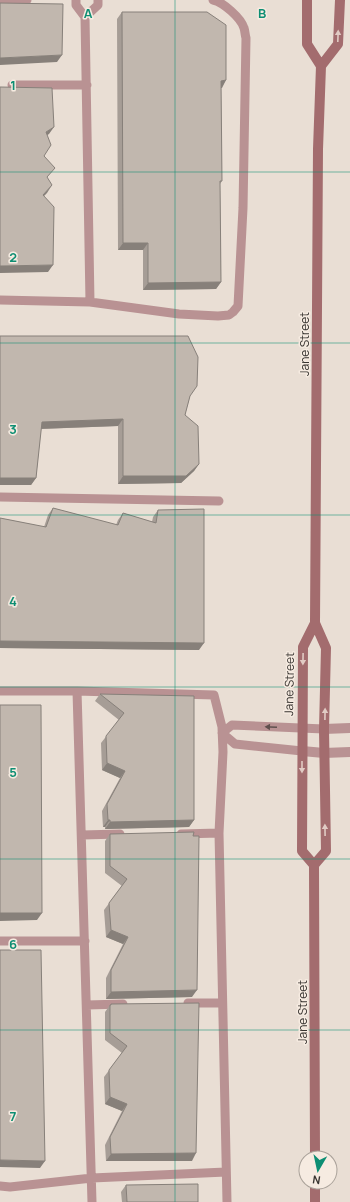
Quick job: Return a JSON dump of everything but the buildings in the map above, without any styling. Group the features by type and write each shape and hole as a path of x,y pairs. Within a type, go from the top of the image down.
{"main road":[{"path":"307,0 306,44 322,66 338,44 340,0"},
{"name":"Jane Street","path":"314,865 326,851 324,729 326,648 315,623 318,156 322,66"},
{"name":"Jane Street","path":"315,623 303,647 302,728 302,851 314,865 315,1150"},
{"path":"315,1190 315,1202"}],"street":[{"path":"324,729 350,728"},
{"path":"302,751 324,753 350,752"}],"lane":[{"path":"0,1 27,0"},
{"path":"76,0 76,5 86,16 90,302"},
{"path":"86,16 98,5 98,0"},
{"path":"0,300 90,302 179,314 218,316 229,315 238,306 243,208 246,38 244,27 237,17 228,8 213,0"},
{"path":"12,85 87,85"},
{"path":"0,498 219,501"},
{"path":"0,691 77,691 214,695 222,727 219,833 226,1202"},
{"path":"77,691 92,1202"},
{"path":"222,733 232,725 324,729"},
{"path":"222,733 235,744 302,751"},
{"path":"173,834 219,833"},
{"path":"82,835 127,834"},
{"path":"0,941 85,941"},
{"path":"182,1004 222,1003"},
{"path":"86,1005 134,1004"},
{"path":"0,1186 10,1187 92,1178 226,1172"}]}
